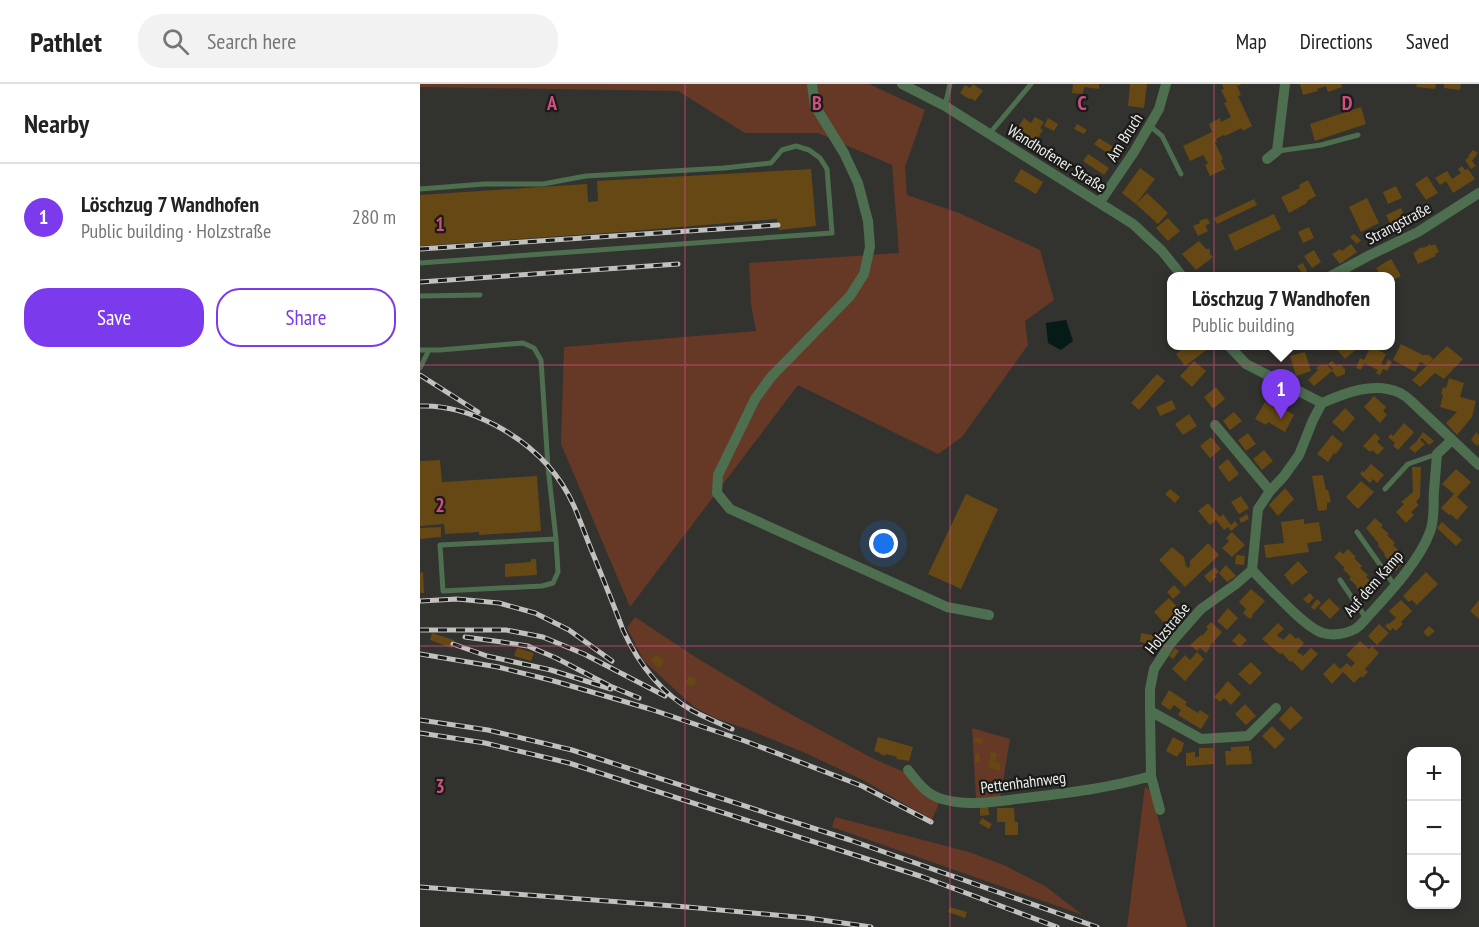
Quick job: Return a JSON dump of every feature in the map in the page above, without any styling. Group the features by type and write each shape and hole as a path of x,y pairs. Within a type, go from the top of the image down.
{"street":[{"path":"812,84 815,106 844,153 858,183 868,221 870,247 864,274 850,296 771,377 755,399 718,475 717,493 730,509 947,607 989,615"},
{"name":"Wandhofener Straße","path":"902,84 945,105 1133,224 1162,251 1179,272"},
{"name":"Am Bruch","path":"1100,202 1150,126 1159,109 1166,84"},
{"path":"1267,159 1277,151 1285,84"},
{"name":"Strangstraße","path":"1338,272 1418,232 1479,193"},
{"path":"1233,350 1246,364 1322,403"},
{"path":"1252,570 1258,509 1299,455 1322,403 1340,395 1369,388 1385,388 1400,393 1479,465"},
{"path":"1215,425 1270,491"},
{"path":"1437,454 1452,440"},
{"name":"Auf dem Kamp","path":"1252,570 1315,630 1333,634 1355,629 1395,586 1416,557 1430,532 1437,454"},
{"name":"Holzstraße","path":"1160,810 1151,776 1150,688 1154,669 1171,643 1201,609 1236,585 1252,570"},
{"path":"1150,711 1201,740 1248,736 1276,708"},
{"name":"Pettenhahnweg","path":"908,770 921,788 941,799 970,804 1069,792 1127,783 1151,776"}],"lane":[{"path":"945,105 950,84"},
{"path":"990,133 1031,84"},
{"path":"1150,126 1162,136 1181,174"},
{"path":"1277,151 1321,145 1359,135"},
{"path":"420,189 484,184 543,184 586,176 771,163 782,150 796,146 809,150 820,158 827,169 832,233 420,263"},
{"path":"420,296 480,295"},
{"path":"420,350 523,343 534,348 542,360 548,467 556,539 558,572 553,583 542,586 443,591 440,545 556,539"},
{"path":"420,368 429,350"},
{"path":"1385,489 1408,464 1437,454"},
{"path":"1357,532 1395,586"},
{"path":"1340,580 1366,618"}],"shaded area":[{"path":"420,84 869,84 925,110 905,167 907,195 959,213 1040,250 1054,300 1025,321 1028,345 962,437 938,454 798,385 630,607 561,444 564,347 756,331 751,304 749,263 899,253 892,165 818,133 745,133 678,91 420,87"},
{"path":"635,617 697,658 785,711 874,759 904,772 940,801 932,820 863,780 803,752 715,718 694,707 644,661 627,628"},
{"path":"972,728 1010,739 1000,799 976,800"},
{"path":"1145,786 1151,792 1187,927 1127,927"},
{"path":"835,817 969,852 1006,866 1045,886 1083,915 832,827"}],"water":[{"path":"1066,320 1073,341 1061,350 1048,343 1046,323"}],"building":[{"path":"973,84 983,91 975,101 960,93 965,85 970,88"},
{"path":"1073,84 1099,84 1099,89 1084,87 1083,94 1072,93"},
{"path":"1130,84 1147,84 1144,108 1128,106"},
{"path":"1222,84 1242,84 1237,86 1241,95 1238,96 1252,126 1216,139 1215,143 1225,169 1210,176 1205,165 1208,163 1203,155 1190,161 1183,146 1212,132 1209,124 1220,118 1221,122 1231,117 1224,103 1227,102 1221,90 1224,89"},
{"path":"1300,84 1341,84 1342,87 1328,92 1326,86 1303,95"},
{"path":"1417,84 1436,84 1435,89 1416,87"},
{"path":"1444,84 1461,84 1460,90 1444,88"},
{"path":"1361,107 1366,124 1315,141 1310,124"},
{"path":"1035,117 1044,122 1040,128 1043,130 1035,142 1016,130 1024,118 1031,123"},
{"path":"1048,118 1058,124 1054,131 1044,126"},
{"path":"1077,124 1087,130 1084,134 1074,129"},
{"path":"1099,138 1120,151 1115,158 1094,144"},
{"path":"1473,150 1478,153 1472,161 1476,166 1471,169 1465,160"},
{"path":"1088,154 1109,168 1104,175 1083,161"},
{"path":"1462,166 1465,170 1468,169 1475,179 1453,193 1446,181 1440,185 1435,178 1447,171 1452,179 1461,173 1458,169"},
{"path":"1140,168 1155,179 1136,204 1122,193"},
{"path":"811,169 816,226 779,230 777,219 420,246 420,195 587,184 588,202 598,201 597,181"},
{"path":"1021,169 1043,182 1036,194 1014,181"},
{"path":"1427,176 1438,193 1426,200 1415,184"},
{"path":"1308,180 1316,196 1289,213 1281,197 1300,188 1299,185"},
{"path":"1396,186 1402,198 1388,204 1383,192"},
{"path":"1147,193 1168,213 1158,224 1136,204"},
{"path":"1367,198 1379,223 1361,232 1349,207"},
{"path":"1254,199 1257,205 1217,224 1214,218"},
{"path":"1401,208 1407,221 1392,227 1386,215"},
{"path":"1274,214 1281,229 1235,251 1228,235"},
{"path":"1168,218 1180,231 1168,241 1156,228"},
{"path":"1207,218 1210,223 1205,226 1208,231 1198,236 1193,226"},
{"path":"1309,227 1314,238 1303,243 1298,232"},
{"path":"1354,234 1361,240 1357,244 1350,237"},
{"path":"1199,241 1206,249 1210,249 1213,257 1196,270 1182,254"},
{"path":"1351,244 1357,252 1340,264 1332,254 1340,249 1342,251"},
{"path":"1431,244 1431,246 1435,244 1439,252 1435,254 1436,256 1418,264 1413,253"},
{"path":"1314,250 1321,262 1312,268 1304,256"},
{"path":"1391,259 1401,276 1395,279 1395,272 1378,272 1376,268"},
{"path":"1303,263 1307,271 1302,272 1297,266"},
{"path":"1401,344 1423,355 1429,355 1433,359 1427,365 1420,362 1415,372 1393,360"},
{"path":"1447,346 1463,359 1444,379 1435,373 1420,387 1412,380"},
{"path":"1181,350 1207,350 1185,366 1176,354"},
{"path":"1337,350 1356,350 1345,359"},
{"path":"1369,350 1378,350 1386,354 1381,364 1385,366 1388,359 1392,362 1387,371 1383,369 1380,375 1376,373 1378,370 1364,363 1361,370 1356,368 1360,358 1364,360"},
{"path":"1305,352 1311,371 1296,376 1290,356"},
{"path":"1194,361 1206,371 1192,387 1180,376"},
{"path":"1332,361 1345,369 1345,374 1337,377 1332,371 1314,386 1308,380 1318,370 1316,368 1326,364 1332,370 1328,364"},
{"path":"1157,374 1165,381 1139,410 1131,403"},
{"path":"1449,378 1464,383 1460,397 1476,401 1472,417 1457,435 1446,423 1457,412 1440,407 1443,387 1446,388"},
{"path":"1216,387 1225,399 1213,409 1204,397"},
{"path":"1374,396 1386,407 1383,411 1387,415 1380,423 1364,407"},
{"path":"1172,400 1176,409 1160,416 1156,407"},
{"path":"1265,402 1276,409 1278,406 1294,415 1285,432 1268,422 1266,425 1255,419"},
{"path":"1345,408 1355,418 1343,432 1332,422"},
{"path":"1234,412 1242,421 1230,430 1223,421"},
{"path":"1189,414 1197,426 1183,435 1175,424"},
{"path":"1404,423 1414,432 1398,450 1393,446 1395,443 1388,437 1391,434 1393,436"},
{"path":"1423,432 1434,441 1429,445 1422,438 1420,440 1425,444 1415,453 1409,448"},
{"path":"1476,432 1479,435 1477,446 1471,440"},
{"path":"1248,433 1256,444 1246,451 1238,440"},
{"path":"1375,433 1380,438 1377,442 1384,448 1378,455 1363,446"},
{"path":"1332,435 1343,444 1328,462 1317,454"},
{"path":"1211,437 1221,449 1210,458 1200,446"},
{"path":"1264,450 1273,461 1262,470 1253,459"},
{"path":"1228,459 1239,474 1229,482 1218,467"},
{"path":"440,460 442,482 537,476 541,531 479,535 479,532 445,534 444,524 420,526 420,461"},
{"path":"1371,464 1384,475 1377,483 1373,479 1370,483 1360,474"},
{"path":"1412,467 1421,467 1420,497 1416,502 1419,505 1411,512 1414,515 1406,523 1396,512 1404,504 1401,502 1413,492"},
{"path":"1456,469 1471,482 1457,497 1468,507 1457,520 1441,508 1454,494 1442,484"},
{"path":"1323,475 1331,502 1327,503 1327,510 1318,511 1312,476"},
{"path":"1361,481 1374,492 1358,509 1346,497"},
{"path":"1285,488 1294,499 1278,516 1269,505"},
{"path":"1170,489 1180,497 1175,503 1165,494"},
{"path":"966,494 998,509 961,589 928,574"},
{"path":"1241,496 1249,508 1239,514 1231,502"},
{"path":"1208,503 1220,517 1223,514 1231,525 1235,521 1238,525 1231,531 1228,527 1224,530 1216,520 1210,525 1198,511"},
{"path":"1247,514 1249,519 1241,523 1239,519"},
{"path":"1375,518 1383,525 1381,527 1389,534 1387,535 1395,543 1393,545 1401,553 1396,557 1402,563 1396,571 1366,528"},
{"path":"1304,519 1304,524 1319,522 1322,541 1307,543 1309,552 1266,558 1264,545 1284,543 1281,522"},
{"path":"1442,522 1462,540 1456,546 1437,528"},
{"path":"441,527 441,537 420,539 420,528"},
{"path":"1232,532 1245,545 1232,557 1222,548 1229,541 1226,538"},
{"path":"1208,543 1219,555 1185,587 1159,560 1172,547 1184,557 1188,568 1190,561"},
{"path":"1348,549 1362,566 1360,568 1368,575 1366,577 1374,585 1369,589 1372,592 1366,599 1349,579 1351,577 1343,569 1345,568 1334,557 1340,551 1343,554"},
{"path":"1236,555 1245,556 1244,565 1235,564"},
{"path":"531,559 536,559 537,575 505,577 505,564 531,562"},
{"path":"1298,561 1308,572 1292,585 1284,575"},
{"path":"1226,565 1236,576 1227,582 1219,573"},
{"path":"1215,567 1219,572 1210,583 1204,576"},
{"path":"423,572 424,593 420,593 420,573"},
{"path":"1426,572 1438,584 1417,605 1412,600 1409,602 1403,596"},
{"path":"1174,585 1181,592 1173,599 1167,592"},
{"path":"1251,589 1265,601 1250,619 1243,613 1246,609 1239,602"},
{"path":"1310,593 1314,598 1308,604 1303,599"},
{"path":"1169,598 1180,610 1165,624 1154,612"},
{"path":"1329,598 1340,609 1330,619 1319,608"},
{"path":"1317,599 1321,603 1314,610 1311,607"},
{"path":"1401,600 1412,611 1396,631 1393,628 1390,631 1385,626 1396,618 1389,611"},
{"path":"1479,600 1479,619 1470,611"},
{"path":"1228,608 1238,618 1227,630 1217,621"},
{"path":"1211,622 1222,632 1206,653 1200,648 1197,651 1190,645 1202,636"},
{"path":"1278,623 1284,629 1277,635 1280,638 1283,640 1290,633 1304,643 1297,651 1299,654 1303,656 1311,648 1318,654 1302,671 1262,639"},
{"path":"1379,624 1389,633 1377,645 1368,636"},
{"path":"1429,626 1435,631 1428,637 1423,632"},
{"path":"432,633 454,640 452,648 430,640"},
{"path":"1141,633 1158,636 1157,645 1140,642"},
{"path":"1239,633 1247,640 1240,647 1232,641"},
{"path":"1360,641 1369,649 1372,646 1379,653 1365,669 1368,672 1354,683 1343,672 1332,684 1323,674 1334,663 1340,669 1347,663 1351,667 1355,663 1346,655"},
{"path":"517,648 534,653 531,661 514,656"},
{"path":"1175,648 1179,651 1173,659 1169,656"},
{"path":"1197,652 1204,659 1185,681 1172,669 1185,655 1190,660"},
{"path":"656,654 664,661 659,668 651,660"},
{"path":"1251,662 1262,673 1250,685 1238,674"},
{"path":"689,676 697,680 693,687 685,683"},
{"path":"1228,681 1241,694 1231,705 1224,698 1220,702 1214,697"},
{"path":"1169,690 1187,702 1185,705 1198,713 1200,710 1209,716 1201,729 1178,715 1181,710 1174,705 1170,710 1161,704"},
{"path":"1245,704 1256,716 1246,725 1235,714"},
{"path":"1291,706 1303,718 1290,730 1279,719"},
{"path":"1272,726 1285,739 1275,749 1262,736"},
{"path":"878,737 913,747 909,761 874,751"},
{"path":"975,737 983,739 982,744 974,742"},
{"path":"1173,737 1184,743 1177,757 1166,751"},
{"path":"1249,746 1252,764 1226,765 1225,751 1231,751 1231,747"},
{"path":"1199,748 1213,748 1214,764 1186,766 1186,753 1195,752 1195,757 1199,757"},
{"path":"991,752 997,753 995,762 1001,764 1000,771 988,768"},
{"path":"979,753 980,762 975,762 975,754"},
{"path":"988,806 989,815 980,816 980,807"},
{"path":"997,808 1014,808 1015,822 1018,822 1018,835 1005,835 1005,822 997,822"},
{"path":"982,818 992,824 989,829 979,823"},
{"path":"950,907 967,912 965,918 948,912"}],"railway":[{"path":"420,249 778,225"},
{"path":"420,282 678,264"},
{"path":"420,375 478,412"},
{"path":"420,406 449,408 486,421 519,440 551,469 574,506 623,630 643,665 681,704 732,729"},
{"path":"421,601 457,599 499,603 535,613 569,630 612,661"},
{"path":"420,630 506,630 543,637 584,654 665,696"},
{"path":"465,637 528,646 639,698"},
{"path":"453,644 487,656 551,670 611,689"},
{"path":"420,654 498,667 650,709 745,741 862,786 931,822"},
{"path":"420,720 488,730 572,750 850,840 1097,927"},
{"path":"420,733 485,743 569,763 923,877 1057,927"},
{"path":"420,887 687,907 808,918 871,927"}],"place":[{"name":"Löschzug 7 Wandhofen","path":"1281,419"}]}
